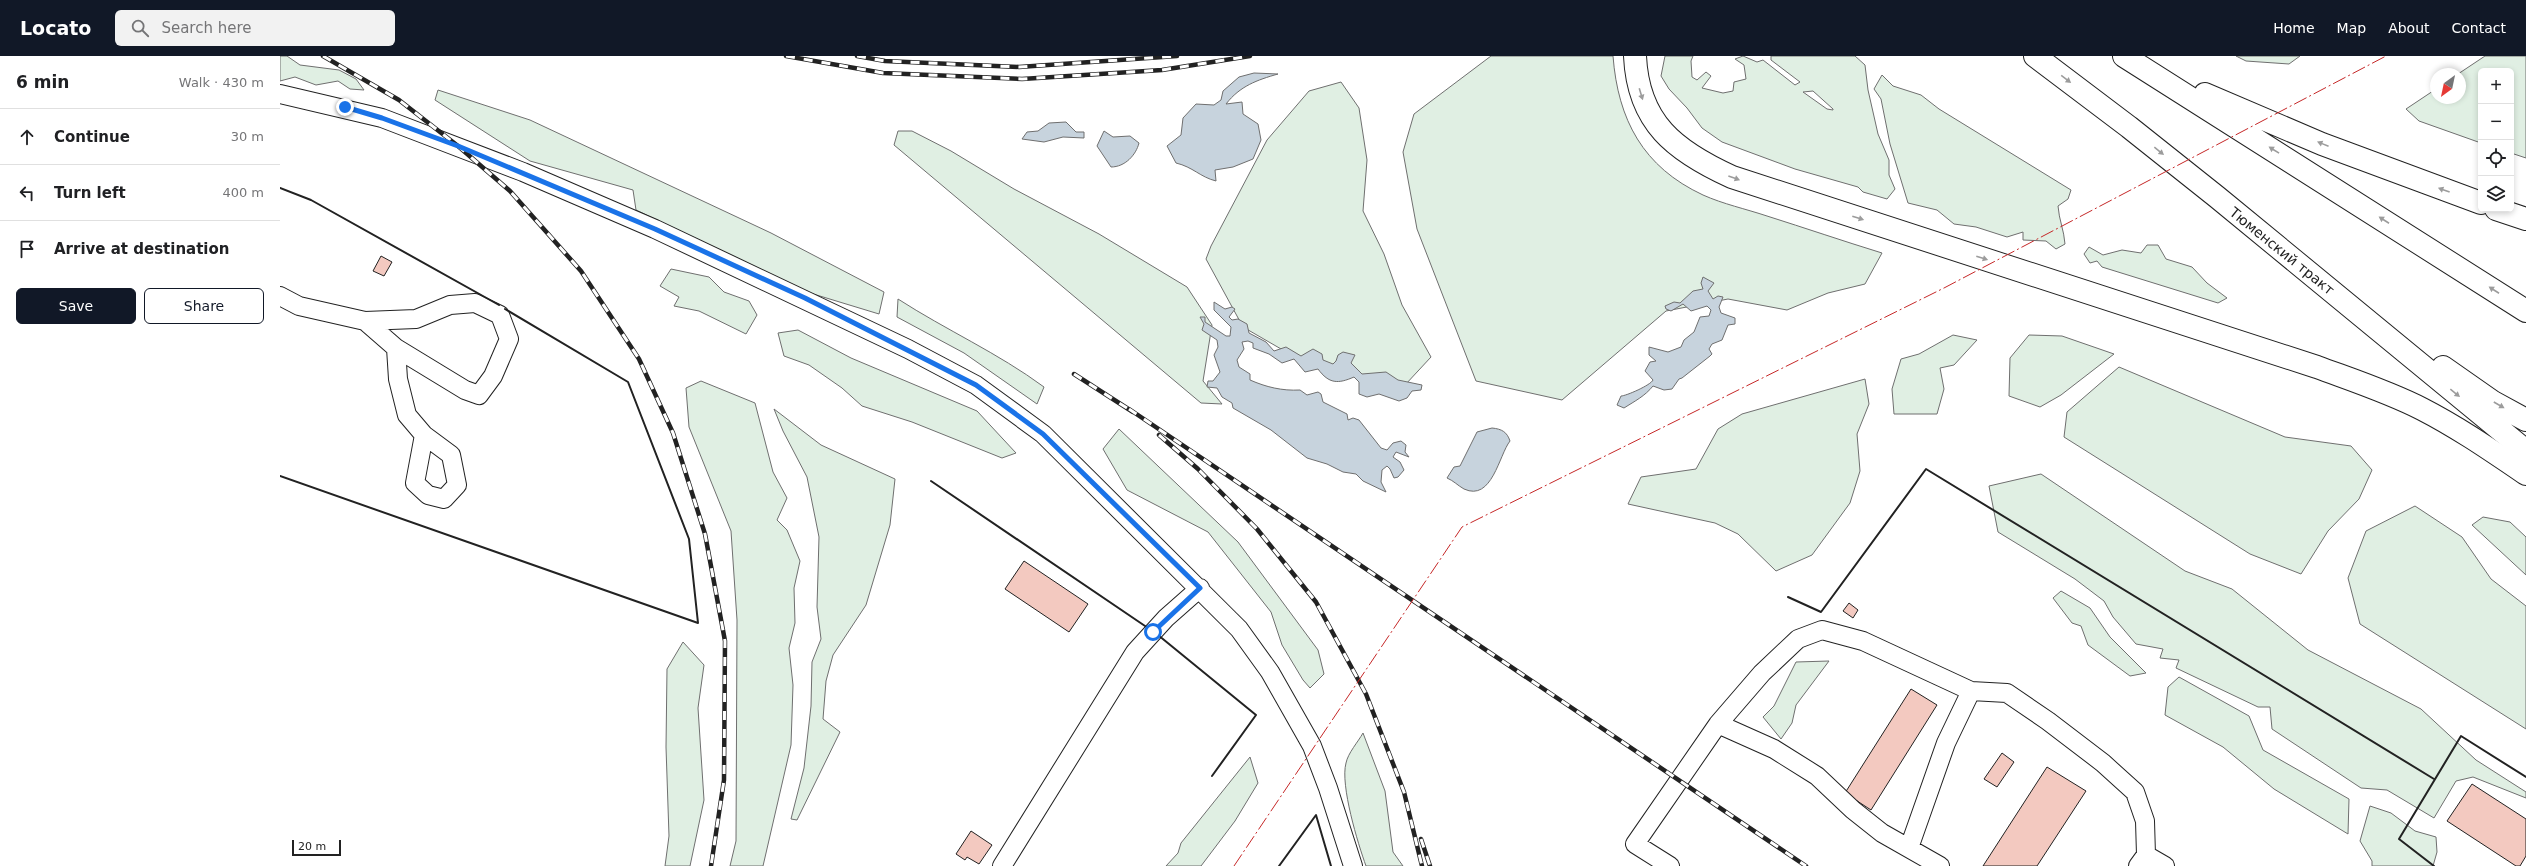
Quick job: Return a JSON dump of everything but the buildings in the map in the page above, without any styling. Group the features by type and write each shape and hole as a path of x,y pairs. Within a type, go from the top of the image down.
{"main road":[{"path":"1635,56 1636,74 1641,95 1649,114 1665,136 1685,153 1707,166 1732,177 2302,362 2366,385 2442,420 2526,474"},
{"name":"Тюменский тракт","path":"2034,56 2129,127 2526,451"},
{"path":"2125,56 2228,104 2322,144 2478,202"},
{"path":"2125,56 2526,311"},
{"path":"2505,212 2526,219"},
{"path":"2296,262 2493,402 2526,420"}],"street":[{"path":"280,94 382,118 523,172 655,229 805,298 976,385 1043,434 1200,588 1239,630 1270,672 1292,708 1312,746 1330,795 1352,866"},
{"path":"280,296 299,306 365,321 416,319 450,305 475,303 500,315 509,339 493,376 479,395 465,390 396,348 365,321"},
{"path":"396,348 398,379 407,415 424,435"},
{"path":"1002,866 1135,652 1166,618 1200,588"},
{"path":"1670,866 1635,844 1718,724 1762,673 1798,639 1822,630 1863,641 1971,691 2007,693 2102,763 2135,792 2145,822 2142,860 2165,866"},
{"path":"1909,848 1946,742 1971,691"},
{"path":"1718,724 1774,749 1817,776 1853,810 1882,833 1940,866"}],"green space":[{"path":"280,56 287,56 300,65 339,70 356,79 364,90 350,89 338,81 316,85 295,77 280,81"},
{"path":"1491,56 1613,56 1621,101 1628,121 1637,139 1649,156 1664,170 1682,184 1703,195 1882,253 1865,284 1828,293 1787,310 1728,299 1666,311 1562,400 1476,381 1417,229 1403,152 1414,114"},
{"path":"1665,56 1693,56 1691,61 1692,77 1697,80 1706,72 1711,76 1702,88 1723,93 1733,91 1734,82 1746,79 1744,65 1735,59 1743,56 1757,62 1763,60 1795,85 1800,82 1771,60 1771,56 1855,56 1865,65 1868,90 1878,134 1889,160 1889,175 1895,189 1887,199 1863,192 1858,187 1795,169 1722,142 1702,128 1687,108 1669,89 1661,76","holes":["1813,91 1833,109 1827,109 1803,92"]},
{"path":"2236,56 2300,56 2289,64 2246,61"},
{"path":"2485,56 2526,56 2526,158 2514,154 2514,68 2478,68 2478,142 2419,121 2406,109 2430,93 2430,104 2466,104 2466,69"},
{"path":"1882,75 1893,86 1921,95 1939,109 2071,190 2068,199 2058,206 2065,244 2056,249 2046,241 2023,240 2023,232 2007,237 1976,227 1954,224 1937,210 1908,203 1890,144 1881,99 1874,89"},
{"path":"1341,82 1359,108 1367,160 1363,211 1384,254 1402,305 1431,357 1405,385 1340,373 1288,353 1243,327 1206,259 1211,246 1267,140 1309,91"},
{"path":"438,90 530,120 771,233 884,292 879,314 810,293 636,210 633,190 530,161 435,100"},
{"path":"898,131 912,131 951,151 1014,189 1099,234 1187,287 1212,325 1203,381 1222,404 1201,403 894,145"},
{"path":"2147,245 2158,245 2166,259 2192,267 2207,283 2227,298 2218,303 2102,267 2097,261 2090,263 2084,254 2089,247 2103,255 2122,250 2141,253"},
{"path":"671,269 709,277 724,292 749,301 757,315 746,334 699,311 674,306 679,297 660,286"},
{"path":"898,299 1009,363 1044,387 1037,404 964,353 897,317"},
{"path":"798,330 851,358 977,411 1016,453 1002,458 912,422 862,406 842,388 809,365 784,356 778,333"},
{"path":"1953,335 1977,340 1954,365 1940,368 1944,389 1937,414 1894,414 1892,389 1901,359 1919,354"},
{"path":"2029,335 2062,336 2114,354 2061,395 2040,407 2009,396 2010,358"},
{"path":"2119,367 2285,437 2351,446 2372,470 2359,499 2328,531 2301,574 2250,554 2064,437 2067,412"},
{"path":"1865,379 1869,404 1857,434 1860,471 1850,503 1812,555 1776,571 1738,534 1715,523 1628,504 1641,477 1696,469 1718,429 1742,414"},
{"path":"701,381 755,403 773,472 787,498 777,520 787,530 800,561 794,588 795,623 789,648 793,685 791,745 763,866 730,866 736,841 737,620 731,531 689,427 686,388"},
{"path":"774,409 821,445 895,479 890,525 866,605 833,655 826,681 823,719 840,732 797,820 791,819 804,768 811,706 812,662 821,639 817,607 819,537 807,477 783,431"},
{"path":"1119,429 1238,542 1318,650 1324,674 1310,688 1303,680 1282,645 1271,612 1208,532 1127,490 1103,449"},
{"path":"2041,474 2185,571 2232,589 2308,650 2421,709 2476,760 2526,792 2526,798 2473,777 2456,781 2434,818 2387,790 2361,788 2272,729 2270,707 2258,707 2176,668 2179,660 2160,658 2163,649 2136,644 2113,617 2104,601 2075,579 1998,532 1989,486"},
{"path":"2415,506 2462,537 2491,579 2526,606 2526,729 2360,624 2348,578 2366,531"},
{"path":"2483,517 2510,522 2526,537 2526,575 2472,525"},
{"path":"2061,591 2090,608 2110,637 2146,673 2130,676 2088,645 2081,626 2072,623 2053,598"},
{"path":"683,642 704,665 698,708 704,800 690,866 665,866 669,836 666,747 667,669"},
{"path":"1829,661 1796,705 1792,723 1781,739 1763,717 1774,706 1796,662"},
{"path":"2179,677 2249,716 2263,750 2349,799 2348,834 2274,789 2223,747 2165,715 2168,687"},
{"path":"1363,733 1385,791 1393,852 1403,866 1366,866 1359,844 1345,785 1345,773 1349,755"},
{"path":"1250,757 1258,783 1235,821 1201,866 1166,866 1178,853 1181,843"},
{"path":"2370,806 2391,813 2415,831 2436,837 2437,852 2433,866 2372,866 2372,861 2360,841"}],"shaded area":[{"path":"1254,73 1278,74 1249,84 1231,98 1226,104 1242,102 1243,114 1258,124 1261,140 1253,159 1233,167 1215,170 1216,181 1176,163 1167,146 1181,135 1183,118 1196,104 1214,105 1221,100 1223,91 1239,77"},
{"path":"1066,122 1076,132 1084,132 1084,138 1063,137 1044,142 1022,139 1027,132 1038,131 1049,123"},
{"path":"1104,131 1113,137 1130,136 1139,143 1133,156 1129,160 1121,165 1111,167 1097,146"},
{"path":"1703,277 1714,283 1708,291 1713,299 1718,296 1723,297 1719,307 1721,313 1735,318 1735,324 1728,325 1722,340 1712,344 1709,349 1712,354 1679,379 1672,389 1664,390 1653,386 1643,396 1624,408 1617,405 1621,396 1648,385 1653,380 1645,371 1650,362 1656,361 1649,355 1649,347 1668,352 1681,347 1684,340 1694,332 1700,317 1709,316 1711,310 1707,306 1691,311 1683,304 1671,311 1666,309 1665,306 1674,302 1680,303 1693,291 1703,289 1701,283"},
{"path":"1214,302 1225,309 1232,307 1235,309 1229,317 1232,320 1238,319 1247,324 1249,333 1266,342 1274,351 1286,347 1301,356 1313,349 1322,354 1323,360 1333,364 1338,355 1343,352 1355,355 1351,363 1362,374 1386,372 1398,380 1422,385 1421,390 1412,391 1407,398 1399,401 1379,394 1367,397 1359,394 1359,382 1354,377 1338,382 1330,380 1326,378 1318,369 1305,372 1294,359 1282,363 1269,354 1253,348 1253,343 1248,341 1242,342 1244,349 1237,360 1239,367 1250,374 1250,380 1274,388 1300,390 1307,395 1318,392 1321,394 1323,402 1347,414 1348,420 1353,418 1359,420 1381,448 1387,450 1393,443 1401,441 1406,445 1405,452 1409,457 1396,452 1393,457 1400,462 1404,470 1398,477 1394,478 1387,466 1382,470 1381,482 1386,492 1363,481 1356,474 1343,472 1327,464 1307,458 1271,430 1233,408 1232,403 1222,397 1217,388 1207,387 1208,381 1213,381 1220,372 1214,355 1218,347 1217,340 1202,330 1204,324 1200,317 1205,317 1205,322 1226,336 1230,336 1231,327 1214,310"},
{"path":"1492,428 1499,429 1504,432 1510,441 1488,483 1481,489 1474,491 1464,489 1447,478 1454,467 1460,466 1477,432"}],"railway":[{"path":"323,56 399,100 458,146 510,191 581,271 639,359 673,433 705,534 725,641 724,780 711,866"},
{"path":"786,56 883,73 1022,79 1162,70 1250,56"},
{"path":"857,56 885,61 1019,67 1177,56"},
{"path":"1074,374 1133,412"},
{"path":"1129,409 1806,866"},
{"path":"1159,435 1198,469 1257,529 1316,602 1366,694 1404,792 1422,866"},
{"path":"1421,839 1430,866"}],"wall":[{"path":"280,188 311,200 499,305"},
{"path":"280,476 698,623 689,539 628,382 505,309"},
{"path":"1788,597 1821,612 1926,469 2434,779"},
{"path":"931,481 1148,628"},
{"path":"1158,635 1256,715 1212,776"},
{"path":"2434,866 2399,839 2461,736 2526,777"},
{"path":"1279,866 1316,815 1331,866"}],"power":[{"path":"1234,866 1462,527 1944,288 2386,56"}],"route":[{"path":"345,107 382,118 458,146 523,172 655,229 805,298 908,349 976,385 1010,408 1043,434 1200,588 1166,618 1153,632"}]}
